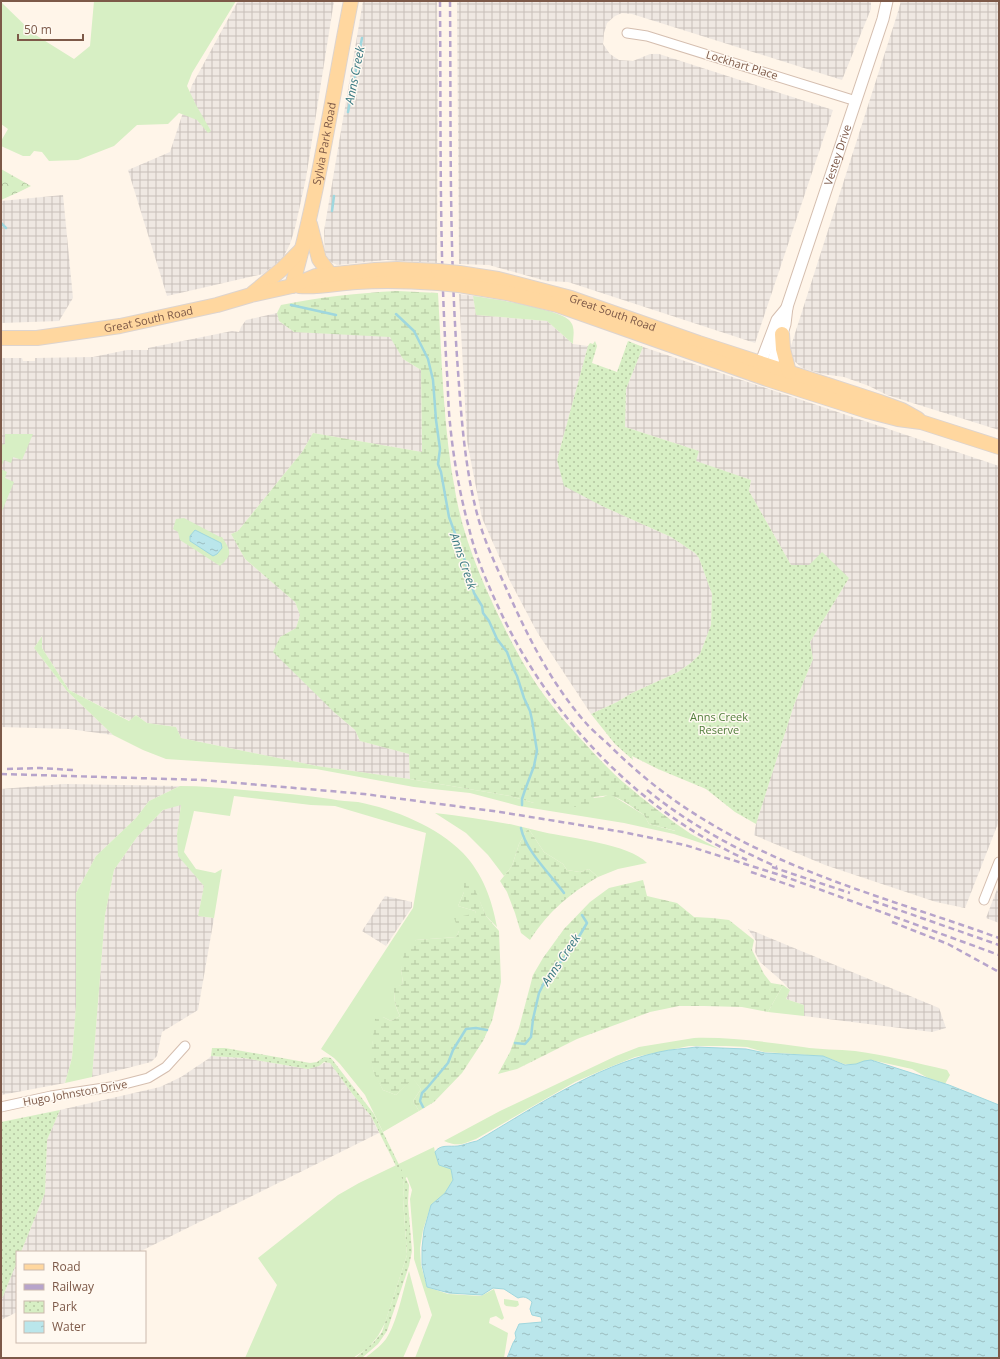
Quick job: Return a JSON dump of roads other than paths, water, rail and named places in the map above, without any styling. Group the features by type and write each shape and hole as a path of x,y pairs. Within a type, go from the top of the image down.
{"main road":[{"name":"Sylvia Park Road","path":"292,286 310,220 351,1"},
{"path":"310,220 319,259 330,274"},
{"path":"251,295 282,269 303,248"},
{"name":"Great South Road","path":"1,338 37,338 111,327 210,306 292,286 316,276 330,274 397,269 438,277 459,279 498,279 553,293 764,371 867,411 898,419 921,422 999,447"},
{"name":"Great South Road","path":"292,286 309,288 357,282 438,277"},
{"path":"782,334 783,349 789,372"},
{"name":"Great South Road","path":"764,371 789,372 894,407 921,422"}],"street":[{"name":"Vestey Drive","path":"764,371 782,334 787,307 883,19 886,1"},
{"name":"Lockhart Place","path":"627,33 647,36 856,101"},
{"name":"Vestey Drive","path":"764,371 777,320 787,307"},
{"path":"984,900 999,862"},
{"name":"Hugo Johnston Drive","path":"1,1107 51,1096 117,1086 148,1078 166,1067 185,1046"}],"water":[{"path":"195,530 221,543 222,548 217,554 213,556 190,541 190,536"},
{"path":"696,1047 746,1049 765,1053 823,1056 845,1065 871,1060 949,1085 999,1105 999,1358 507,1358 516,1338 515,1333 519,1324 542,1322 541,1317 532,1315 530,1309 532,1302 530,1300 525,1297 518,1298 504,1289 493,1288 482,1295 449,1293 427,1287 422,1265 424,1230 431,1205 445,1193 453,1180 451,1169 439,1165 435,1152 437,1149 445,1146 458,1146 477,1141 565,1089 611,1067 635,1058 659,1052"}],"waterway":[{"name":"Anns Creek","path":"348,112 362,38"},
{"name":"Anns Creek","path":"332,211 334,196"},
{"path":"1,223 6,228"},
{"name":"Anns Creek","path":"291,305 336,315"},
{"name":"Anns Creek","path":"396,314 414,331 428,359 433,380 440,449 438,464 441,472 449,517 464,558 474,593 482,606 483,613 489,621 497,639 507,652 530,711 537,751 534,766 522,799 522,805"},
{"name":"Anns Creek","path":"521,828 523,836 533,853 564,893"},
{"name":"Anns Creek","path":"515,1043 525,1044 531,1037 533,1019 539,993 544,983 574,945 587,923 582,915"},
{"name":"Anns Creek","path":"423,1107 420,1101 422,1093 448,1063 453,1050 466,1029 476,1028 487,1030"}],"railway":[{"path":"440,1 444,326 449,407 452,441 459,485 465,514 477,557 496,602 517,643 541,682 568,719 598,754 632,785 668,814 706,839 747,860"},
{"path":"450,1 451,179 454,313 458,378 467,460 474,501 485,539 515,608 541,659 561,692 592,730 653,784 703,819 737,839 810,872 999,938"},
{"path":"7,769 40,768 73,770"},
{"path":"1,774 203,780 364,794 500,812 623,832 685,845 783,876 999,955"},
{"path":"647,790 677,813 709,833 742,851 777,867"},
{"path":"772,867 850,893"},
{"path":"751,872 795,887"},
{"path":"873,901 999,945"},
{"path":"892,922 948,944 999,972"}],"park label":[{"name":"Anns Creek Reserve","path":"719,723"}]}
